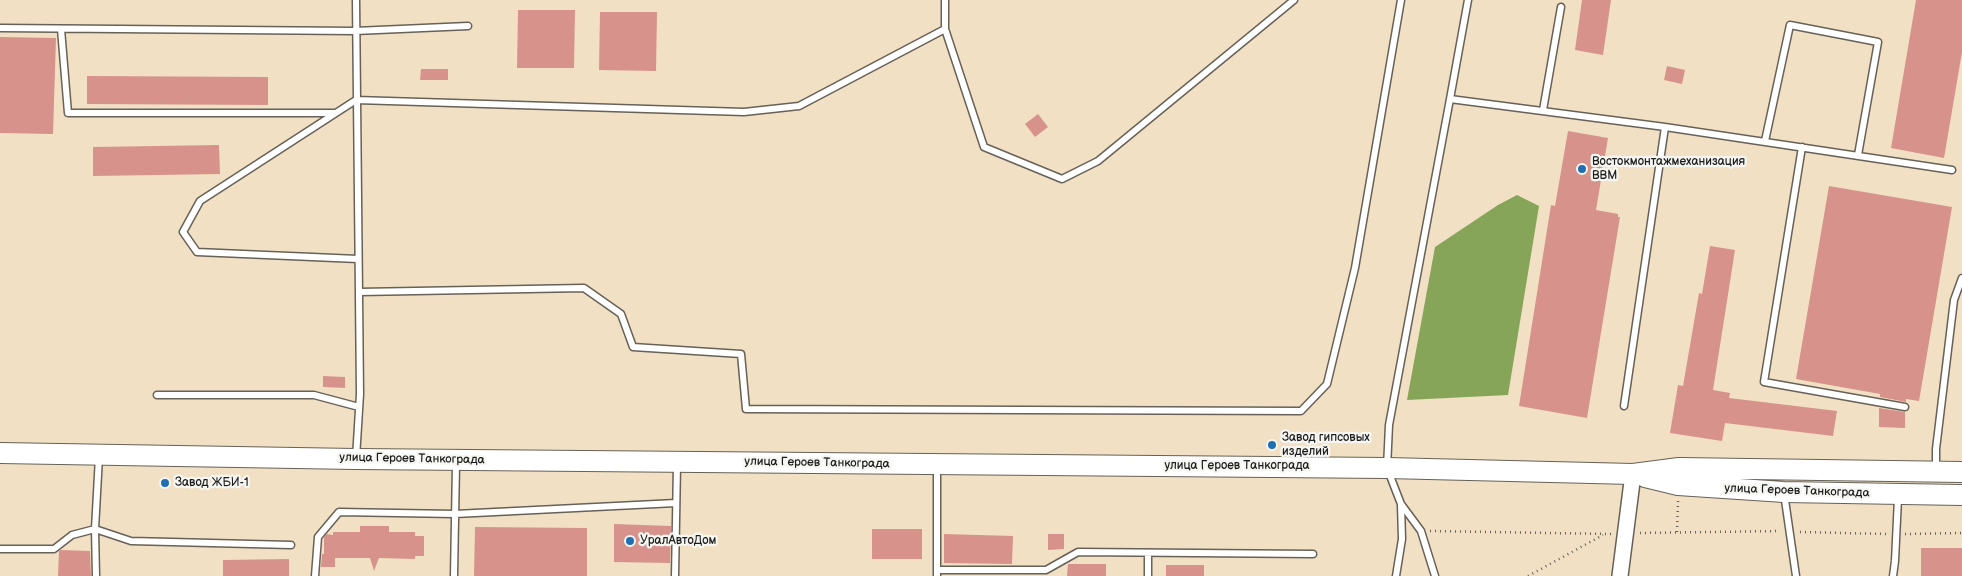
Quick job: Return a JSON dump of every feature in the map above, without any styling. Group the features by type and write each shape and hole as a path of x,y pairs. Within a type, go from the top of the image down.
{"main road":[{"name":"улица Героев Танкограда","path":"0,453 355,459 1387,468 1633,474 1679,468 1962,472"},
{"name":"улица Героев Танкограда","path":"1633,474 1678,485 1784,492 1962,495"}],"street":[{"path":"1620,576 1633,474"}],"lane":[{"path":"355,459 359,407 356,0"},
{"path":"945,0 945,29 984,147 1062,179 1098,161 1294,0"},
{"path":"359,292 584,288 621,314 633,347 742,354 746,409 1301,411 1327,384 1355,268 1401,0"},
{"path":"1435,576 1421,531 1401,504 1387,468 1389,425 1468,0"},
{"path":"1543,110 1562,7"},
{"path":"1765,142 1790,25 1878,42 1858,155"},
{"path":"0,28 355,31 468,26"},
{"path":"61,29 68,113 336,113"},
{"path":"358,259 196,252 183,232 200,201 356,100 744,112 799,106 945,29"},
{"path":"1450,99 1665,127 1952,170"},
{"path":"1624,406 1665,127"},
{"path":"1802,147 1764,382 1905,407"},
{"path":"1936,472 1936,449 1954,300 1962,278"},
{"path":"157,395 314,394 359,407"},
{"path":"96,576 95,529 100,454"},
{"path":"454,576 456,460"},
{"path":"674,576 677,462"},
{"path":"937,464 937,573 1046,570 1078,552 1313,554"},
{"path":"1784,492 1796,576"},
{"path":"1892,576 1895,561 1898,495"},
{"path":"314,576 318,537 340,512 455,514 676,503"},
{"path":"1396,576 1402,539 1401,504"},
{"path":"0,549 54,549 72,535 95,529 132,541 291,545"},
{"path":"1148,553 1148,576"}],"path":[{"path":"1421,531 1626,535"},
{"path":"1528,576 1604,534"}],"green space":[{"path":"1517,195 1539,206 1508,395 1407,400 1435,247 1498,205"}],"building":[{"path":"1582,0 1611,0 1603,55 1575,50"},
{"path":"1916,0 1962,0 1962,52 1944,158 1891,148"},
{"path":"518,10 575,10 574,68 517,68"},
{"path":"600,12 657,12 656,71 599,70"},
{"path":"0,37 56,38 53,134 0,133"},
{"path":"1667,66 1685,70 1682,84 1664,80"},
{"path":"421,69 448,69 448,80 420,80"},
{"path":"87,76 268,77 268,105 87,104"},
{"path":"1038,114 1048,127 1035,137 1025,124"},
{"path":"1568,131 1608,138 1596,210 1618,214 1618,217 1620,217 1587,418 1519,406 1551,205 1555,206"},
{"path":"219,145 220,174 93,176 93,147"},
{"path":"1829,186 1952,207 1919,401 1906,399 1906,402 1880,397 1880,394 1796,379"},
{"path":"1710,246 1735,250 1713,390 1730,393 1729,398 1837,411 1833,436 1725,423 1722,441 1670,433 1678,385 1683,386 1699,293 1702,294"},
{"path":"323,376 345,377 345,388 323,387"},
{"path":"1879,408 1905,412 1905,428 1879,427"},
{"path":"614,524 671,526 670,563 614,562"},
{"path":"360,526 389,526 389,532 415,532 415,536 424,536 424,556 415,556 415,559 379,558 374,571 370,558 335,558 335,567 321,567 322,554 324,554 324,537 327,534 333,535 333,532 360,532"},
{"path":"475,527 587,528 587,576 474,576"},
{"path":"872,529 922,529 922,559 872,559"},
{"path":"944,534 1013,536 1012,564 944,563"},
{"path":"1048,534 1064,534 1064,549 1048,550"},
{"path":"1921,548 1962,548 1962,576 1921,576"},
{"path":"59,551 90,551 91,576 58,576"},
{"path":"289,559 289,576 223,576 223,560"},
{"path":"1068,564 1106,564 1106,576 1067,576"},
{"path":"1166,565 1204,565 1204,576 1166,576"}],"place":[{"name":"Востокмонтажмеханизация ВВМ","path":"1582,169"},
{"name":"Завод гипсовых изделий","path":"1272,445"},
{"name":"Завод ЖБИ-1","path":"165,483"},
{"name":"УралАвтоДом","path":"630,541"}]}
